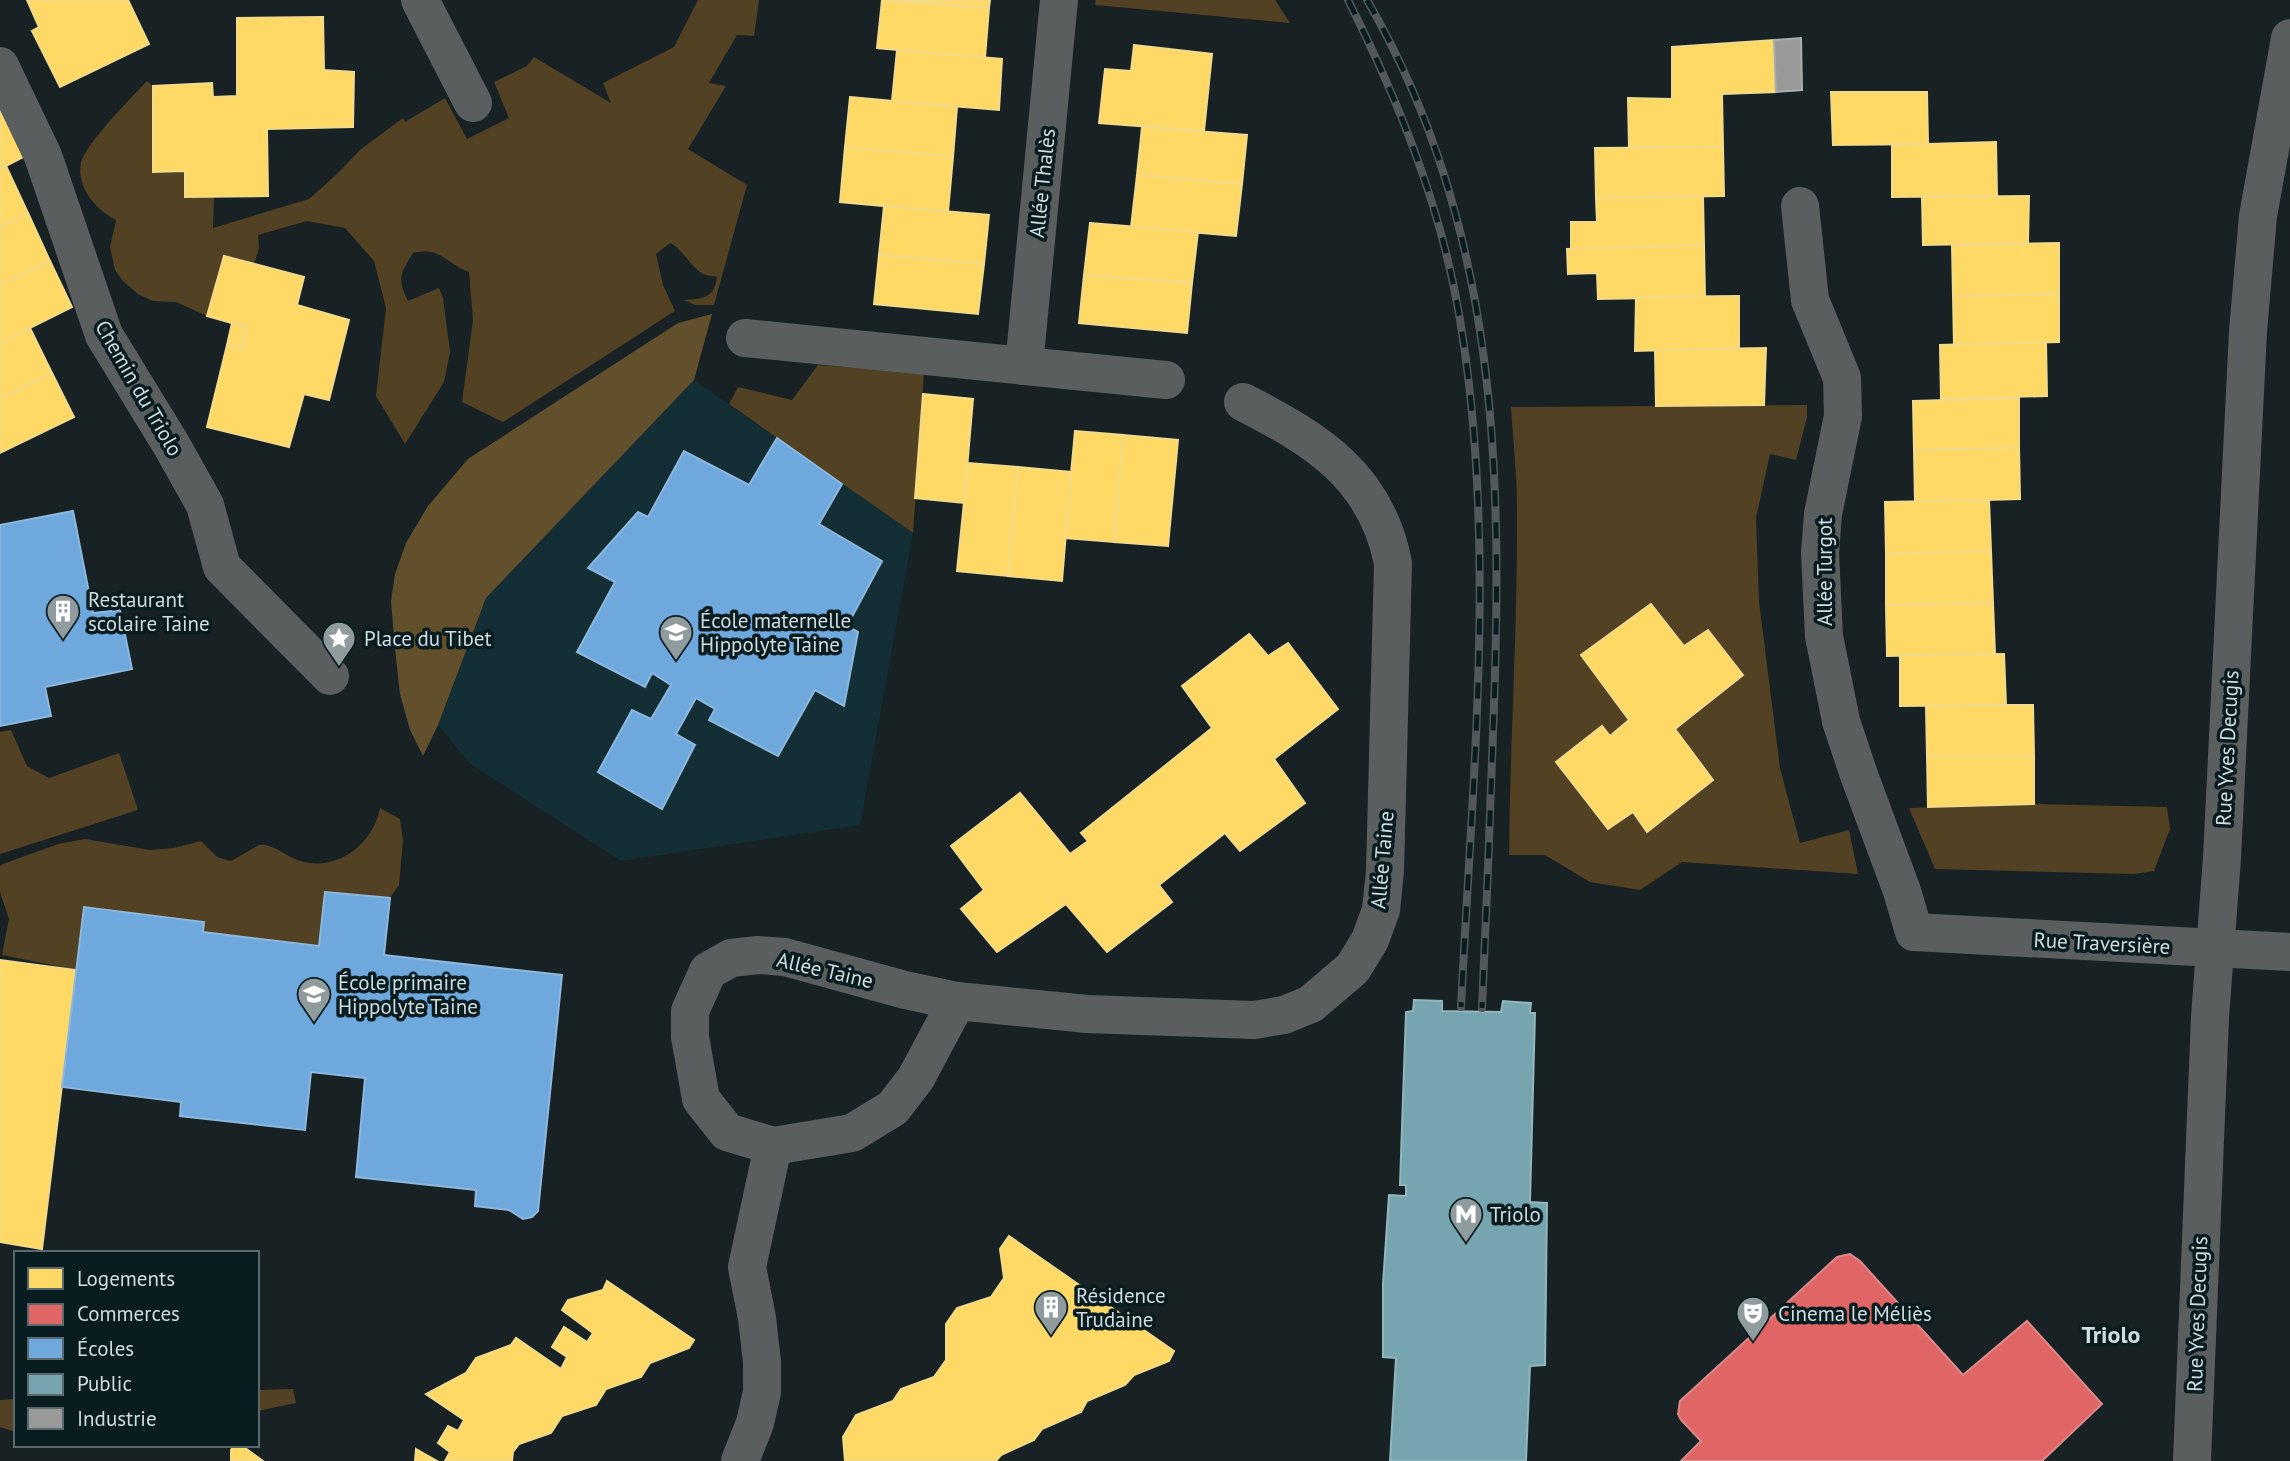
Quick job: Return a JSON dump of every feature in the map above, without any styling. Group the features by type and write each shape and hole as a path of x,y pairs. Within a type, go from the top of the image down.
{"street":[{"path":"419,0 473,103"},
{"name":"Allée Thalès","path":"1024,366 1059,0"},
{"name":"Rue Yves Decugis","path":"2192,1461 2210,1017 2222,858 2248,331 2258,216 2290,38"},
{"name":"Chemin du Triolo","path":"0,66 43,156 104,335 205,505 222,567 330,676"},
{"name":"Allée Turgot","path":"1800,206 1810,300 1842,378 1843,416 1823,514 1821,540 1824,636 1842,721 1858,775 1902,891 1914,932"},
{"path":"745,338 1167,380"},
{"name":"Allée Taine","path":"957,1001 916,1077 892,1108 852,1133 774,1146 727,1132 701,1099 690,1037 690,1011 708,971 731,958 758,955 785,957 905,990 957,1001 1087,1014 1254,1020 1284,1015 1311,1004 1353,968 1370,940 1381,909 1385,871 1393,563 1388,537 1375,509 1353,478 1326,451 1290,426 1243,402"},
{"name":"Rue Traversière","path":"1914,932 2290,952"},
{"path":"740,1461 755,1423 762,1392 757,1318 747,1266 774,1146"}],"shaded area":[{"path":"698,0 759,0 754,36 737,35 709,83 726,86 688,149 747,185 714,305 695,305 684,300 706,296 714,289 717,277 701,272 670,243 656,254 663,285 675,311 503,422 462,402 473,320 469,272 437,254 423,251 413,253 405,266 401,281 408,301 439,288 443,298 450,352 444,382 405,444 376,396 386,308 374,261 345,228 307,221 258,235 259,248 254,264 224,256 207,316 176,302 153,301 138,294 115,270 110,247 116,220 101,210 89,197 82,181 81,163 91,144 147,81 153,86 153,172 185,171 185,197 214,197 213,228 309,199 360,150 403,118 405,122 445,98 467,139 509,118 494,82 527,66 534,57 611,103 603,83 674,47"},
{"path":"1096,0 1275,0 1290,23 1095,5"},
{"path":"712,314 694,380 486,598 438,725 423,756 410,730 400,694 391,601 395,574 406,543 428,506 468,459 678,323"},
{"path":"818,365 924,373 913,533 729,404 738,387 792,400"},
{"name":"École maternelle Hippolyte Taine","path":"694,380 913,533 860,825 621,861 469,763 438,725 486,598"},
{"path":"1807,405 1807,417 1796,460 1770,454 1756,518 1759,602 1780,768 1800,843 1849,830 1858,874 1682,862 1640,890 1590,882 1545,855 1509,855 1517,551 1511,407","holes":["1651,604 1684,646 1708,630 1743,675 1675,729 1713,780 1647,832 1633,812 1608,829 1556,762 1602,726 1610,736 1629,720 1581,655"]},
{"path":"11,730 27,766 49,778 119,753 138,810 0,854 0,732"},
{"path":"2034,804 2167,807 2170,829 2154,871 2134,874 1935,869 1909,808"},
{"path":"380,808 400,819 403,840 399,885 390,898 326,892 319,946 203,932 204,922 85,907 76,970 2,955 9,919 0,892 0,866 3,864 58,844 85,839 150,850 174,848 201,841 217,857 231,861 259,845 266,845 300,861 328,862 340,859 362,843 370,833"},
{"path":"293,1389 296,1403 259,1411 259,1390"},
{"path":"14,1399 14,1431 0,1427 0,1400"}],"building: Logements":[{"path":"27,0 128,0 149,44 60,87 32,31 39,27"},
{"path":"882,0 989,8 985,58 877,48"},
{"path":"892,0 990,0 989,8"},
{"path":"323,17 324,70 354,72 353,127 267,129 268,196 185,197 185,171 153,172 153,86 212,83 213,97 237,96 237,18"},
{"path":"1774,40 1776,92 1722,94 1723,147 1629,147 1628,98 1672,99 1672,47"},
{"path":"1134,45 1212,54 1204,131 1099,123 1105,69 1131,71"},
{"path":"897,50 1002,59 999,110 892,101"},
{"path":"1831,92 1927,92 1928,144 1833,145"},
{"path":"850,97 957,107 953,157 845,147"},
{"path":"0,110 25,156 0,169"},
{"path":"1142,127 1247,135 1242,184 1137,175"},
{"path":"1996,142 1997,196 1892,197 1892,145"},
{"path":"845,147 953,157 948,212 840,202"},
{"path":"1723,147 1724,196 1596,198 1595,148"},
{"path":"6,166 28,213 0,227 0,169"},
{"path":"1137,175 1242,184 1236,236 1131,227"},
{"path":"1703,196 1704,245 1571,249 1571,222 1597,222 1596,198"},
{"path":"2029,196 2028,243 1923,245 1922,197"},
{"path":"884,206 989,215 984,264 879,255"},
{"path":"28,213 50,261 0,285 0,227"},
{"path":"1090,223 1198,232 1192,283 1084,275"},
{"path":"2059,243 2059,294 1953,296 1952,245"},
{"path":"1704,245 1705,297 1598,299 1597,273 1568,274 1567,249"},
{"path":"879,255 984,264 978,314 874,304"},
{"path":"224,256 304,277 297,305 349,320 329,400 304,394 289,447 207,427 227,345 242,349 246,327 207,316"},
{"path":"50,261 72,307 0,343 0,285"},
{"path":"1084,275 1192,283 1187,333 1079,323"},
{"path":"2059,294 2059,342 1954,345 1953,296"},
{"path":"1739,296 1739,348 1635,351 1636,297"},
{"path":"232,323 246,327 242,349 227,345"},
{"path":"30,328 52,373 0,398 0,343"},
{"path":"2046,342 2047,396 1941,399 1940,345"},
{"path":"1766,348 1764,405 1656,406 1655,350"},
{"path":"52,373 74,417 0,453 0,398"},
{"path":"923,394 973,399 964,503 915,498"},
{"path":"2019,398 2019,448 1914,450 1913,401"},
{"path":"1075,431 1123,435 1114,542 1065,538"},
{"path":"1123,435 1178,440 1168,546 1114,542"},
{"path":"2019,448 2020,499 1915,502 1914,450"},
{"path":"968,463 1018,467 1008,576 957,571"},
{"path":"1018,467 1071,472 1062,581 1008,576"},
{"path":"1989,500 1991,551 1886,554 1885,502"},
{"path":"1991,551 1993,603 1886,605 1886,554"},
{"path":"1993,603 1995,654 1887,656 1886,605"},
{"path":"1651,604 1684,646 1708,630 1743,675 1675,729 1713,780 1647,832 1633,812 1608,829 1556,762 1602,726 1610,736 1629,720 1581,655"},
{"path":"1249,634 1268,656 1288,643 1338,709 1274,759 1305,803 1240,851 1225,833 1159,885 1172,902 1107,952 1066,904 997,952 961,909 984,890 951,846 1020,793 1070,854 1088,841 1081,833 1212,728 1182,686"},
{"path":"2004,654 2006,705 1900,706 1900,655"},
{"path":"2033,705 2034,756 1927,756 1926,706"},
{"path":"1927,756 2034,756 2034,804 1928,807"},
{"path":"0,960 76,970 42,1249 0,1242"},
{"name":"Résidence Trudaine","path":"1009,1236 1174,1351 1169,1361 1134,1375 1125,1385 1087,1401 1081,1412 1042,1429 1034,1440 1001,1455 996,1461 845,1461 843,1437 856,1415 893,1401 901,1389 934,1377 946,1360 946,1324 957,1308 991,1297 1004,1278 1000,1249"},
{"path":"607,1281 694,1340 689,1348 650,1363 641,1377 606,1389 596,1405 562,1416 551,1433 519,1444 513,1452 512,1461 445,1461 450,1452 438,1443 448,1426 458,1431 464,1420 426,1394 466,1373 476,1358 511,1345 516,1338 561,1369 567,1357 552,1347 564,1327 587,1342 593,1333 562,1310 568,1300 603,1290"},
{"path":"233,1447 244,1447 263,1461 231,1461"},
{"path":"416,1449 437,1461 415,1461"}],"building: Commerces":[{"path":"1850,1254 1860,1261 1963,1375 2027,1321 2102,1404 2042,1461 1681,1461 1701,1441 1681,1420 1678,1414 1680,1401 1837,1257"}],"building: Écoles":[{"path":"777,438 842,484 819,524 882,561 847,626 858,632 844,706 815,690 778,756 709,720 715,709 696,698 676,734 695,745 662,809 598,772 632,710 651,719 671,685 652,673 645,687 577,652 615,582 588,568 638,512 648,517 684,451 749,485"},
{"name":"Restaurant scolaire Taine","path":"73,511 93,613 120,610 132,669 45,687 51,716 0,726 0,525"},
{"name":"École primaire Hippolyte Taine","path":"325,892 390,898 384,955 562,975 538,1211 532,1217 523,1219 509,1210 475,1206 476,1190 356,1177 365,1078 311,1072 305,1130 180,1116 181,1102 62,1087 84,907 204,922 203,932 319,946"}],"building: Public":[{"name":"Triolo","path":"1414,1000 1442,1001 1442,1011 1501,1012 1503,1001 1531,1003 1530,1013 1535,1013 1530,1202 1547,1203 1545,1365 1530,1366 1526,1461 1390,1461 1396,1358 1383,1357 1383,1284 1389,1195 1406,1196 1406,1185 1400,1185 1406,1012 1413,1011"}],"building: Industrie":[{"path":"1801,38 1802,90 1776,92 1774,40"}],"railway":[{"path":"1348,0 1384,76 1429,192 1451,273 1471,400 1480,573 1479,660 1461,1007"},
{"path":"1367,0 1411,87 1444,175 1468,265 1484,356 1493,449 1496,637 1482,1008"}],"place":[{"name":"Restaurant scolaire Taine","path":"63,641"},
{"name":"École maternelle Hippolyte Taine","path":"676,662"},
{"name":"Place du Tibet","path":"339,668"},
{"name":"École primaire Hippolyte Taine","path":"314,1024"},
{"name":"Triolo","path":"1466,1244"},
{"name":"Résidence Trudaine","path":"1051,1337"},
{"name":"Cinema le Méliès","path":"1753,1343"}],"district":[{"name":"Triolo","path":"2111,1334"}]}
